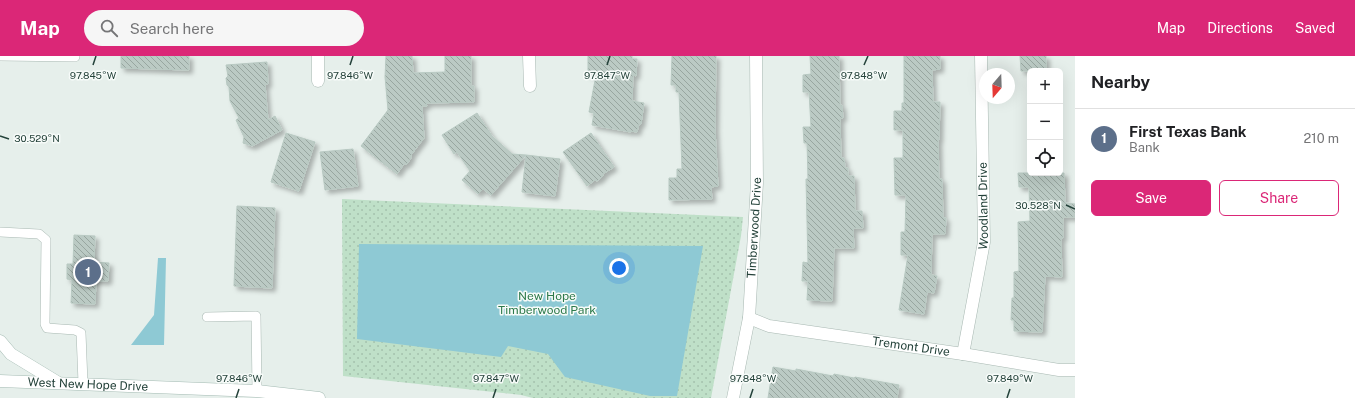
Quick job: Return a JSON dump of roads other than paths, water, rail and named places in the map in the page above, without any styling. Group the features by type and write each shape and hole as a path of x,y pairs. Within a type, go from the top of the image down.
{"street":[{"path":"318,56 318,81"},
{"path":"529,56 530,86"},
{"name":"Timberwood Drive","path":"733,398 748,318 758,183 756,56"},
{"name":"Woodland Drive","path":"963,354 984,242 981,56"},
{"name":"Tremont Drive","path":"748,318 769,326 963,354 1059,370 1075,370"},
{"path":"0,341 11,354 58,383"},
{"name":"West New Hope Drive","path":"0,381 83,383 257,392 319,398"}],"lane":[{"path":"0,56 75,56"},
{"path":"0,232 39,234 46,240 45,324 47,328 75,330 80,333 83,383"},
{"path":"207,317 256,316 257,392"}],"water":[{"path":"359,244 703,246 677,396 650,396 565,377 548,354 508,346 501,357 357,339"},
{"path":"158,258 166,258 164,345 131,345 154,315"}],"place":[{"name":"First Texas Bank","path":"88,272"}],"park label":[{"name":"New Hope Timberwood Park","path":"547,303"}]}
